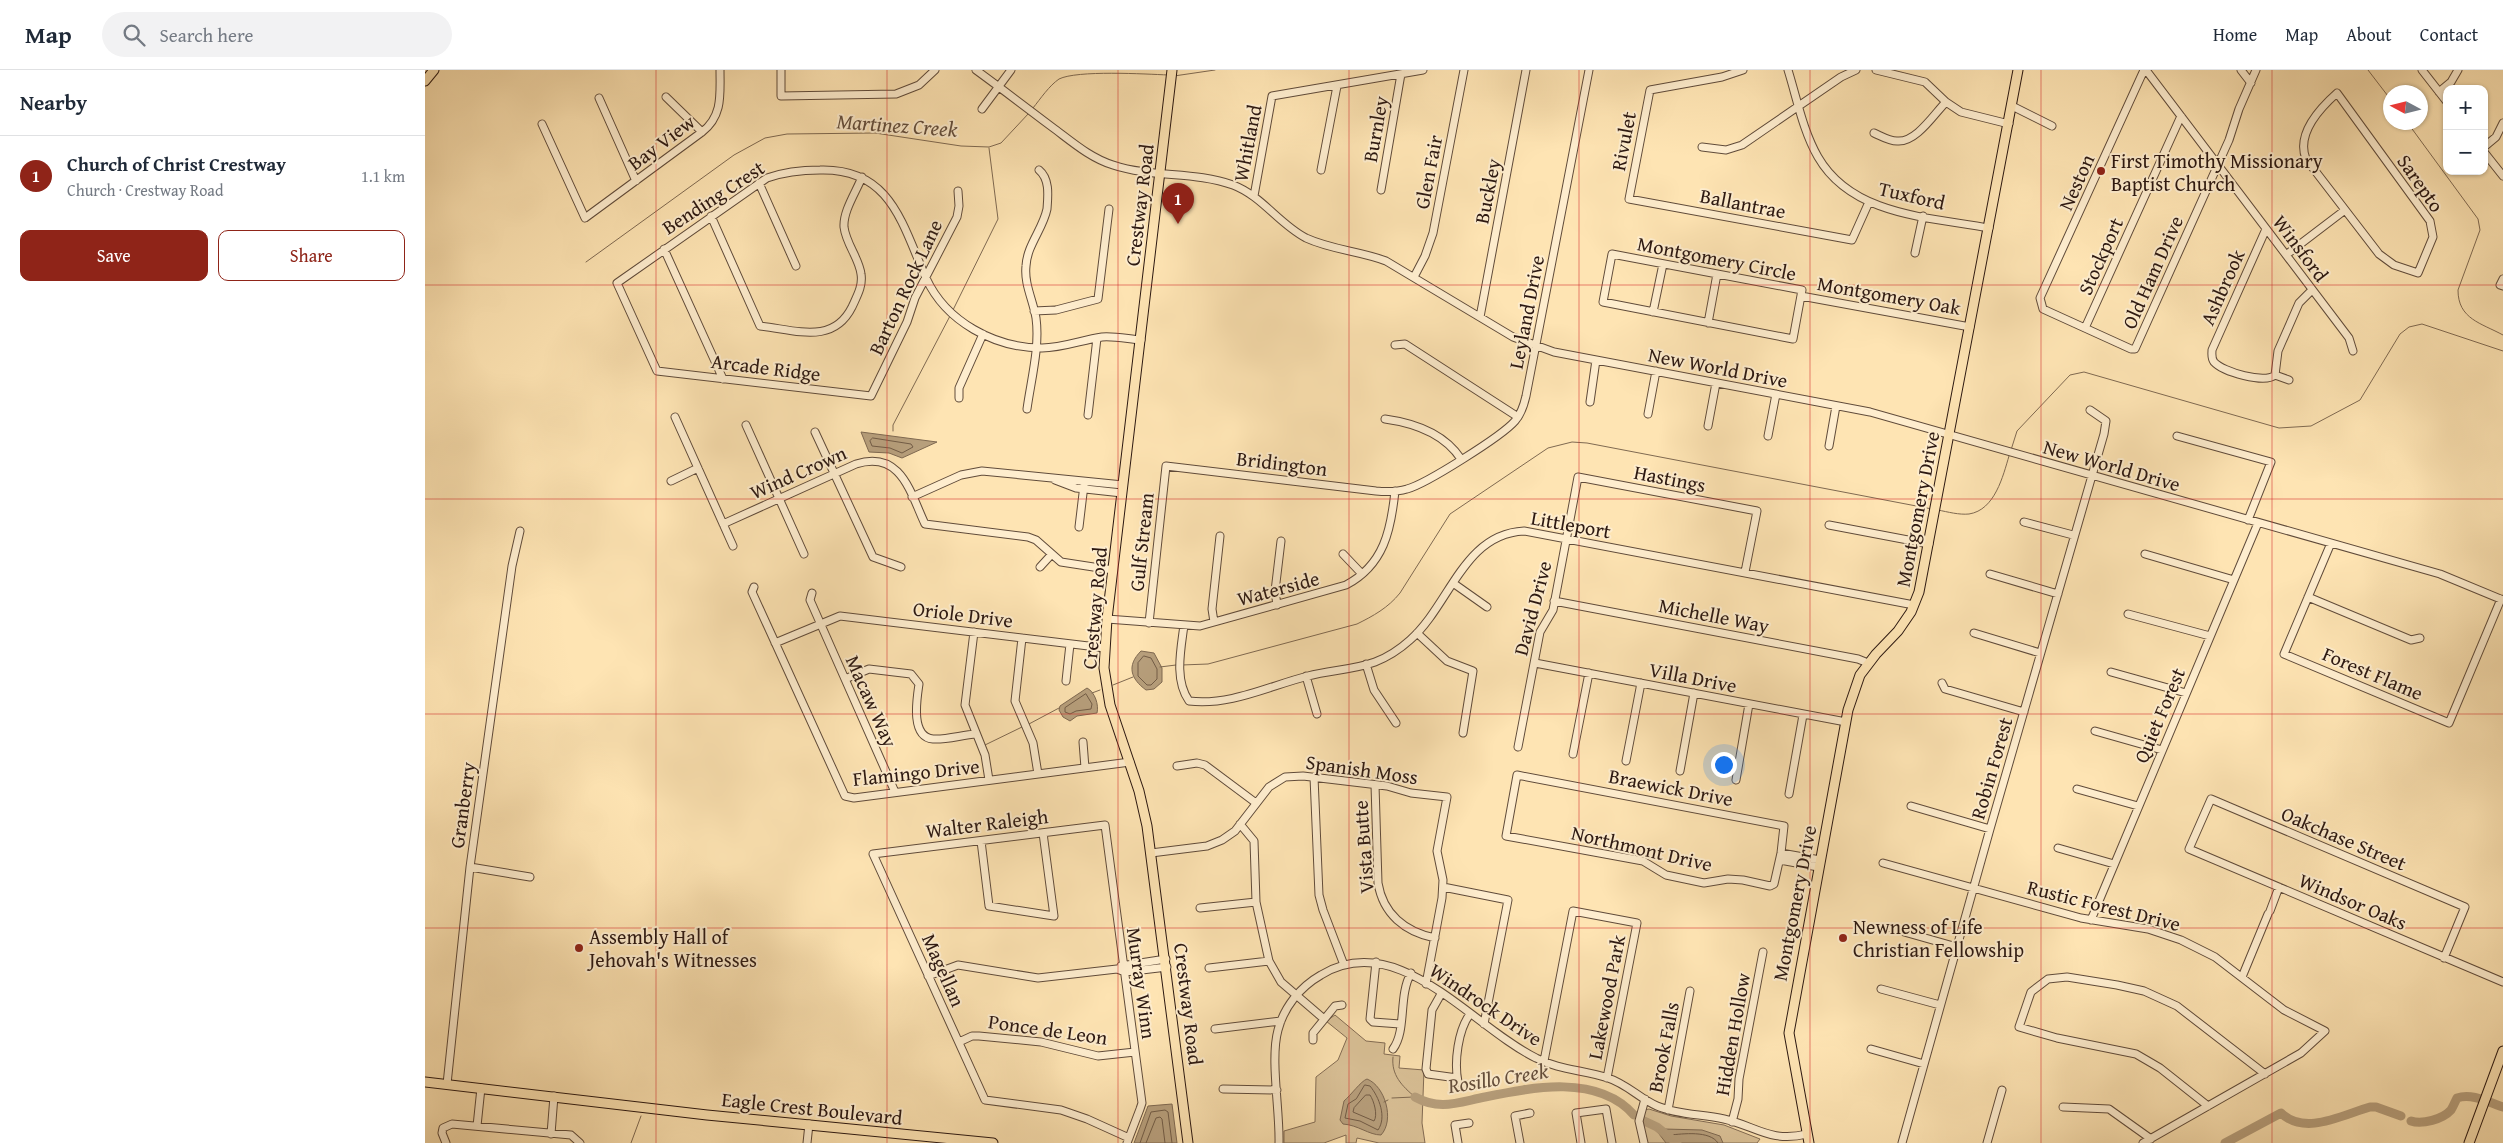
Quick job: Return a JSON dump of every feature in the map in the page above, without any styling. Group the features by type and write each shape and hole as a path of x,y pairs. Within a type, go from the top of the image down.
{"main road":[{"path":"425,81 434,70"},
{"name":"Crestway Road","path":"1172,70 1105,648 1106,686 1110,705 1139,791 1151,853 1188,1143"},
{"name":"Montgomery Drive","path":"1809,1138 1789,1033 1846,722 1853,692 1868,663 1898,632 1914,605 1923,577 2018,70"},
{"path":"2469,1143 2503,1051"},
{"name":"Eagle Crest Boulevard","path":"425,1082 627,1106 993,1143"}],"street":[{"name":"Bay View","path":"542,124 585,218 703,132 713,122 718,113 721,70"},
{"path":"781,70 781,96 896,94 919,85 935,70"},
{"name":"New World Drive","path":"976,70 1090,155 1103,162 1122,168 1222,182 1254,196 1289,227 1305,237 1326,246 1377,258 1414,276 1513,337 1536,346 1595,360 1870,412 2440,574 2502,600"},
{"path":"982,108 1011,70"},
{"path":"1321,170 1337,86 1423,70"},
{"name":"Glen Fair","path":"1414,276 1425,256 1433,234 1464,70"},
{"name":"Buckley","path":"1480,318 1526,70"},
{"name":"Leyland Drive","path":"1395,491 1409,488 1424,481 1461,459 1500,434 1518,416 1526,396 1589,70"},
{"name":"Rivulet","path":"1629,199 1650,90 1722,78 1743,70"},
{"name":"Tuxford","path":"1788,70 1813,146 1824,167 1843,187 1856,197 1886,209 1989,228"},
{"path":"1702,147 1726,150 1742,145 1841,77 1855,70"},
{"path":"1876,70 1925,82 1946,102 1967,114 2009,124"},
{"name":"Winsford","path":"2145,70 2349,338 2353,351"},
{"name":"Neston","path":"2085,328 2041,307 2040,298 2145,70"},
{"path":"2241,70 2251,83"},
{"name":"Old Ham Drive","path":"2085,328 2135,349 2218,164 2256,70"},
{"path":"2422,70 2443,97"},
{"path":"2439,92 2451,82 2459,70"},
{"name":"Burnley","path":"1381,190 1401,74"},
{"name":"Whitland","path":"1254,196 1272,96 1337,86"},
{"name":"Sarepto","path":"2337,93 2430,221 2433,237 2418,273 2394,265 2379,254 2345,210 2306,159 2303,150 2303,144 2314,116 2337,93"},
{"path":"666,96 703,132"},
{"path":"599,98 636,181"},
{"path":"1874,133 1892,140 1904,141 1914,136 1946,102"},
{"path":"2012,106 2052,126"},
{"name":"Stockport","path":"2085,328 2181,116"},
{"path":"2488,144 2496,137 2503,123"},
{"path":"2488,157 2503,176"},
{"name":"Bending Crest","path":"657,371 617,283 759,183 778,174 805,170 845,170 862,177 879,188 895,208 926,278 946,307 957,318 983,334 1006,343 1035,347 1054,347 1097,338 1141,340"},
{"path":"1027,409 1037,330 1025,270 1029,249 1046,212 1048,198 1046,178 1039,170"},
{"path":"711,216 760,326 813,332 830,331 842,324 849,314 860,289 861,276 847,239 845,221 862,177"},
{"path":"759,183 796,266"},
{"name":"Barton Rock Lane","path":"871,396 907,322 915,298 957,217 959,206 958,191"},
{"name":"Ballantrae","path":"1629,199 1852,240 1869,202"},
{"path":"1034,311 1056,310 1098,299 1109,209"},
{"path":"2286,255 2345,210"},
{"path":"1915,253 1923,216"},
{"name":"Ashbrook","path":"2266,229 2212,350 2212,360 2229,370 2258,378 2271,378 2275,375"},
{"path":"664,249 723,378"},
{"name":"Montgomery Circle","path":"1612,254 1717,274 1802,290 1793,339 1603,302 1612,254"},
{"path":"1653,312 1663,264"},
{"path":"1708,323 1717,274"},
{"path":"2289,380 2275,375 2278,351 2299,303 2312,290"},
{"name":"Montgomery Oak","path":"1801,296 1970,327"},
{"path":"959,398 959,388 983,334"},
{"path":"1088,416 1097,338"},
{"path":"1395,344 1405,344 1518,416"},
{"path":"1590,402 1595,360"},
{"name":"Arcade Ridge","path":"657,371 871,396"},
{"path":"1648,414 1656,371"},
{"path":"1708,426 1716,383"},
{"path":"1768,436 1776,394"},
{"path":"1829,446 1837,406"},
{"name":"Robin Forest","path":"1902,1143 1989,828 2058,594 2073,535 2105,434 2106,421 2091,410"},
{"path":"675,417 733,546"},
{"path":"1385,419 1421,427 1454,449 1461,459"},
{"path":"745,425 804,554"},
{"path":"815,432 873,557 901,568"},
{"path":"2177,436 2271,462 2248,520"},
{"name":"Wind Crown","path":"723,524 865,461 886,463 902,476 925,524 1029,537 1043,545 1051,555 1068,565 1113,570"},
{"name":"Bridington","path":"1166,466 1376,491 1395,491"},
{"name":"Gulf Stream","path":"1149,623 1166,466"},
{"path":"671,481 698,468"},
{"path":"912,497 961,475 983,471 1123,489"},
{"name":"Hastings","path":"1577,477 1757,511 1745,572"},
{"name":"David Drive","path":"1519,747 1541,632 1553,610 1577,477"},
{"path":"1079,527 1084,485"},
{"name":"Waterside","path":"1107,619 1200,626 1341,587 1362,574 1385,542 1390,530 1395,491"},
{"path":"2023,522 2073,535"},
{"name":"Quiet Forest","path":"2091,920 2258,523"},
{"path":"1829,525 1929,544"},
{"name":"Granberry","path":"447,1084 470,868 512,566 520,531"},
{"name":"Littleport","path":"1184,625 1180,671 1184,691 1189,701 1231,699 1306,676 1367,664 1388,656 1417,633 1429,620 1476,552 1498,536 1524,531 1914,605"},
{"path":"1214,622 1211,609 1220,536"},
{"path":"1277,605 1275,591 1281,541"},
{"path":"2331,543 2308,597 2411,640 2420,638"},
{"path":"1343,554 1362,574"},
{"path":"2145,554 2234,580"},
{"path":"1039,567 1051,555"},
{"path":"1990,574 2058,594"},
{"path":"1453,583 1487,608"},
{"name":"Flamingo Drive","path":"754,587 752,592 845,796 854,798 1130,762"},
{"path":"812,593 810,600 819,624"},
{"name":"Forest Flame","path":"2308,597 2284,654 2449,723 2502,600"},
{"name":"Michelle Way","path":"1554,601 1858,659 1868,663"},
{"path":"2128,614 2211,636"},
{"name":"Oriole Drive","path":"775,643 839,616 1105,648"},
{"name":"Macaw Way","path":"819,624 895,792"},
{"path":"974,632 965,705 987,759 989,780"},
{"path":"1417,633 1447,661 1473,671 1463,732"},
{"path":"1974,633 2040,653"},
{"path":"1022,638 1015,701 1033,743 1038,774"},
{"path":"1066,681 1070,644"},
{"name":"Villa Drive","path":"1535,663 1846,722"},
{"path":"1367,664 1374,690 1397,723"},
{"path":"845,679 869,669 911,674 919,684 915,714 926,736 934,739 976,734"},
{"path":"2111,672 2186,693"},
{"path":"1573,754 1589,673"},
{"path":"1306,676 1317,714"},
{"path":"1626,761 1641,683"},
{"path":"1942,683 1945,689 2024,712"},
{"path":"1680,771 1694,693"},
{"path":"1736,780 1749,704"},
{"path":"1789,794 1803,715"},
{"path":"2095,731 2162,750"},
{"path":"1083,742 1085,768"},
{"path":"1177,766 1197,763 1205,766 1256,802"},
{"name":"Northmont Drive","path":"1517,774 1506,836 1643,861 1666,875 1704,883 1728,879 1772,886 1781,857"},
{"name":"Braewick Drive","path":"1517,774 1781,824 1785,828 1781,857"},
{"name":"Spanish Moss","path":"1151,853 1207,846 1222,840 1240,824 1269,787 1285,777 1314,777 1447,797 1437,851 1443,887"},
{"path":"1314,777 1319,896 1344,964"},
{"name":"Vista Butte","path":"1375,785 1378,883 1381,896 1390,913 1403,926 1435,938"},
{"path":"2077,790 2138,806"},
{"name":"Windsor Oaks","path":"2211,800 2189,849 2503,982"},
{"name":"Oakchase Street","path":"2211,800 2465,907 2444,958"},
{"path":"1911,806 1989,828"},
{"path":"1240,824 1254,841 1256,902 1269,961 1281,982 1324,1019"},
{"name":"Walter Raleigh","path":"873,854 1105,825"},
{"name":"Murray Winn","path":"1105,825 1141,1103 1128,1140"},
{"path":"981,841 989,906 1054,916 1043,833"},
{"path":"2058,848 2114,864"},
{"name":"Magellan","path":"873,854 985,1100 1061,1110 1087,1119 1128,1140"},
{"path":"1781,857 1819,863"},
{"name":"Rustic Forest Drive","path":"1883,863 2091,920 2148,929 2174,937 2208,953 2284,1010 2325,1031 2301,1054 2265,1074"},
{"path":"470,868 530,877"},
{"path":"1426,984 1443,887 1508,900 1484,1024"},
{"path":"2242,977 2279,887"},
{"path":"1199,908 1256,902"},
{"name":"Lakewood Park","path":"1544,1062 1573,911 1637,924 1607,1078"},
{"path":"1890,928 1957,947"},
{"name":"Hidden Hollow","path":"1732,1122 1738,1100 1739,1079 1763,952"},
{"path":"1209,968 1269,961"},
{"path":"1376,962 1371,1021 1400,1024"},
{"name":"Windrock Drive","path":"1279,1143 1275,1048 1281,1021 1296,996 1315,978 1344,964 1376,962 1411,973 1523,1051 1544,1062 1607,1078 1668,1110 1732,1122 1773,1136 1809,1138"},
{"path":"929,976 958,965 1038,978 1166,963"},
{"path":"1393,1049 1398,1038 1403,992 1411,973"},
{"path":"2143,1143 2265,1074 2182,1008 2157,995 2135,989 2067,977 2054,977 2038,985 2031,992 2019,1028 2057,1038 2136,1054 2160,1068 2208,1106"},
{"path":"1881,989 1940,1005"},
{"name":"Brook Falls","path":"1668,1110 1690,991"},
{"path":"1441,994 1432,1010 1426,1069 1428,1074 1458,1080 1462,1026 1470,1014"},
{"path":"1313,1040 1313,1033 1324,1019 1335,1006 1342,1005"},
{"path":"1215,1029 1281,1021"},
{"name":"Ponce de Leon","path":"959,1042 972,1036 979,1036 1041,1042 1099,1056 1135,1052"},
{"path":"1871,1049 1924,1064"},
{"path":"477,1126 481,1088"},
{"path":"1223,1089 1277,1090"},
{"path":"1987,1143 2002,1090"},
{"path":"551,1134 554,1096"},
{"name":"Brook Falls","path":"1644,1143 1639,1121 1645,1099"},
{"path":"2063,1107 2109,1109 2151,1139"},
{"path":"1581,1143 1576,1113 1606,1109 1611,1143"},
{"path":"1519,1143 1515,1116 1530,1113"},
{"path":"1458,1143 1455,1125 1469,1123"},
{"path":"446,1143 442,1133 443,1128 452,1124 571,1135 579,1143"},
{"path":"807,1143 809,1124"}],"shaded area":[{"path":"1335,1015 1366,1041 1385,1043 1384,1054 1400,1056 1399,1068 1424,1070 1422,1123 1425,1143 1379,1143 1357,1138 1356,1143 1346,1143 1346,1135 1324,1143 1284,1143 1284,1131 1315,1122 1316,1077 1338,1060 1347,1038 1326,1021"},
{"path":"1649,1109 1671,1116 1724,1125 1760,1139 1757,1143 1647,1143 1642,1123 1644,1110"}],"water":[{"path":"861,432 937,442 902,458 889,453 869,452"},
{"path":"1141,651 1154,653 1162,668 1162,682 1154,689 1146,690 1137,681 1132,672 1133,662"},
{"path":"1087,688 1096,699 1097,713 1077,716 1070,721 1063,717 1059,710 1060,706"},
{"path":"1367,1079 1379,1089 1386,1104 1387,1121 1381,1135 1343,1124 1340,1120 1344,1101"},
{"path":"1172,1104 1177,1143 1134,1143 1148,1106"},
{"path":"1659,1126 1664,1129 1702,1130 1720,1136 1723,1143 1666,1143 1656,1130"}],"waterway":[{"name":"Martinez Creek","path":"1174,76 1215,70"},
{"name":"Martinez Creek","path":"2368,70 2383,90"},
{"name":"Martinez Creek","path":"1033,108 1055,82 1068,76 1112,73 1168,75"},
{"name":"Martinez Creek","path":"586,262 734,155 765,138 787,134 875,133 961,146 989,147 1001,143 1029,113"},
{"name":"Martinez Creek","path":"2413,130 2478,219 2480,230 2458,290 2462,308 2472,319 2503,335"},
{"path":"953,310 998,219 989,148"},
{"path":"893,431 893,425 950,316"},
{"path":"2011,450 2017,431 2070,375 2084,372 2279,428 2311,426 2360,400 2400,334 2409,327 2422,324 2503,351"},
{"path":"1182,665 1208,664 1357,624 1369,618 1400,593 1450,514 1548,448 1572,442 1587,443 1932,509"},
{"path":"1938,510 1957,514 1969,514 1985,506 1997,491 2009,456"},
{"path":"1160,667 1176,665"},
{"path":"1113,685 1133,677"},
{"path":"1092,693 1100,690"},
{"path":"1029,724 1059,708"},
{"path":"985,745 1022,727"},
{"path":"1393,1057 1394,1069 1398,1080 1415,1097"},
{"name":"Rosillo Creek","path":"1415,1097 1433,1104 1450,1104 1543,1087 1564,1087 1602,1093 1619,1102 1634,1115"},
{"name":"Rosillo Creek","path":"1392,1098 1414,1097"},
{"name":"Rosillo Creek","path":"2411,1121 2426,1122 2443,1116 2451,1110 2457,1098 2463,1097 2480,1099 2503,1107"},
{"name":"Rosillo Creek","path":"1384,1102 1388,1100"},
{"name":"Rosillo Creek","path":"2225,1143 2281,1113 2291,1120 2301,1123 2324,1122 2370,1107 2376,1107 2401,1116"},
{"path":"631,1143 641,1116"},
{"name":"Rosillo Creek","path":"1642,1120 1657,1127 1677,1143"}],"place":[{"name":"First Timothy Missionary Baptist Church","path":"2101,171"},
{"name":"Church of Christ Crestway","path":"1178,224"},
{"name":"Newness of Life Christian Fellowship","path":"1843,938"},
{"name":"Assembly Hall of Jehovah's Witnesses","path":"579,948"}]}
